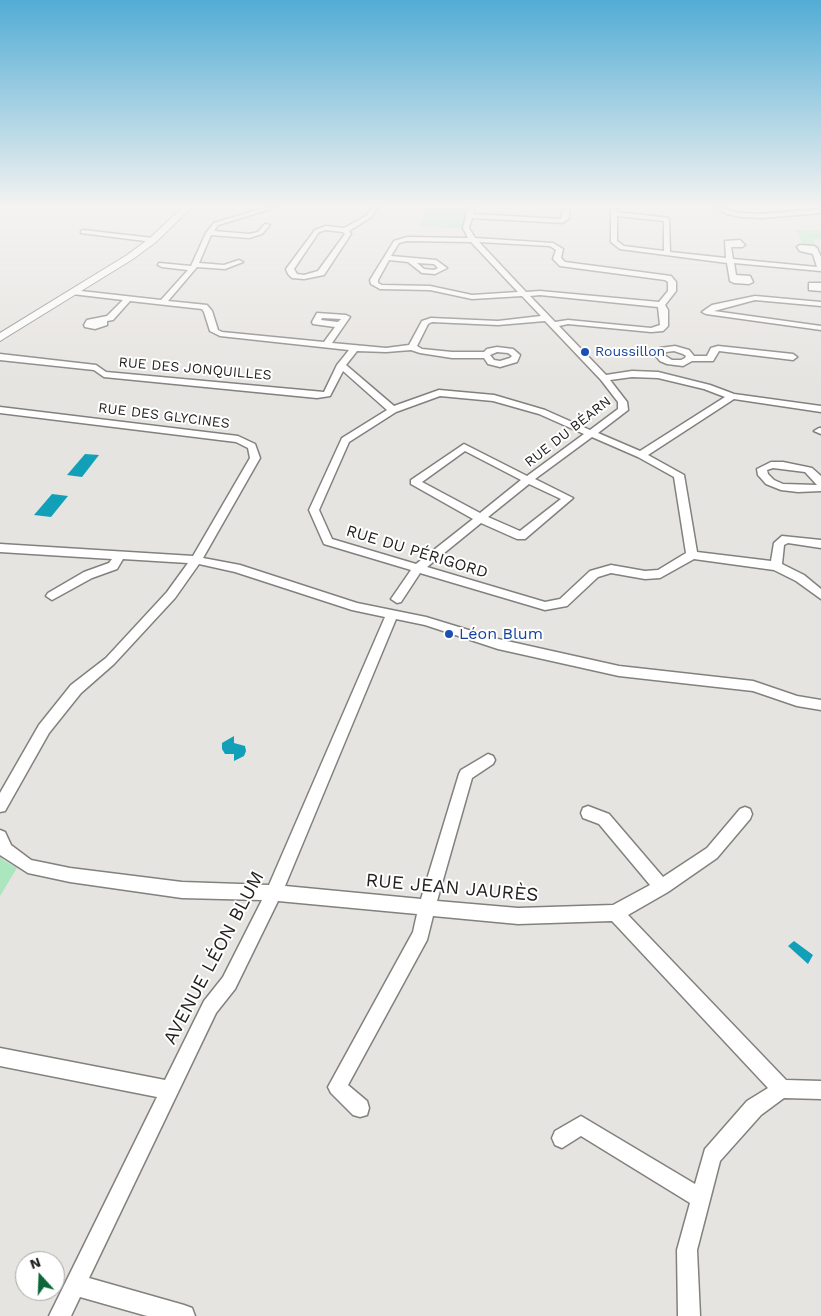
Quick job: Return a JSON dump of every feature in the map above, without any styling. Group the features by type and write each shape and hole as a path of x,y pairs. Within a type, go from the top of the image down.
{"street":[{"path":"0,338 116,265"},
{"path":"185,265 221,267 231,265"},
{"path":"293,265 290,269 291,272 295,276 304,277 314,276 324,271 328,265"},
{"path":"383,265 374,280 375,284 380,287 430,288 472,297 524,293 661,305"},
{"name":"RUE DU BÉARN","path":"417,569 528,480 623,410 622,402 604,378 497,265"},
{"path":"574,265 668,278 672,282 672,291 661,305"},
{"path":"731,265 733,278"},
{"path":"787,265 821,268"},
{"path":"163,302 194,266"},
{"path":"821,285 812,285 812,288 821,289"},
{"path":"72,292 207,308 214,331 220,334 354,348 386,350 412,347 452,355 486,355"},
{"path":"821,304 755,298 715,307 706,312 821,328"},
{"path":"103,320 110,318 128,299"},
{"path":"412,347 417,341 420,329 424,323 431,320 498,323 551,321 651,330 660,329 664,326 664,310 661,305"},
{"path":"327,344 340,325"},
{"path":"354,348 341,365 393,410"},
{"path":"690,358 686,352 667,348 661,351 660,357 673,363 686,362 690,358 710,359 714,350 718,348 793,357"},
{"name":"RUE DES JONQUILLES","path":"0,357 96,368 104,374 317,395 327,394 341,365"},
{"path":"663,377 672,368 673,363"},
{"path":"604,378 632,374 663,377 732,396 821,409"},
{"name":"RUE DU PÉRIGORD","path":"439,394 494,398 542,412 592,434 641,455 679,476 692,555 660,574 645,575 611,569 594,574 563,603 544,606 328,541 314,510 346,440 393,410 439,394"},
{"path":"641,455 732,396"},
{"name":"RUE DES GLYCINES","path":"0,410 238,439 252,446 255,458 196,560 171,596 110,661 76,689 44,729 0,806"},
{"path":"464,447 568,498 521,536 480,518 416,482 464,447"},
{"path":"821,483 808,470 783,465 771,465 762,469 763,475 770,482 781,486 798,489 821,488"},
{"path":"776,566 779,543 786,538 821,544"},
{"path":"0,548 196,560 236,568 356,607 394,606 426,621 498,644 619,671 753,686 797,701 821,705"},
{"path":"692,555 776,566 800,578 821,595"},
{"path":"52,596 88,575 113,566 120,556"},
{"name":"AVENUE LÉON BLUM","path":"60,1316 210,1007 229,983 274,893 394,606 417,569"},
{"path":"360,1108 337,1087 421,934 427,906 466,774 488,760"},
{"path":"588,813 604,819 662,887"},
{"path":"745,814 712,853 662,887 615,913 782,1089"},
{"name":"RUE JEAN JAURÈS","path":"0,837 5,850 28,866 70,875 182,890 274,893 518,916 615,913"},
{"path":"0,1057 169,1090"},
{"path":"689,1316 687,1250 712,1156 754,1108 782,1089 821,1090"},
{"path":"562,1138 581,1125 700,1198"},
{"path":"75,1285 184,1316"}],"green space":[{"path":"0,855 3,860 17,868 0,896"}],"water":[{"path":"85,454 99,455 82,477 67,475"},
{"path":"52,494 68,496 51,517 34,515"},
{"path":"234,736 234,743 245,746 246,751 244,756 234,761 234,754 225,754 222,749 222,743"},
{"path":"794,941 813,955 808,964 788,946"}],"place":[{"name":"Roussillon","path":"585,352"},
{"name":"Léon Blum","path":"449,634"}]}
